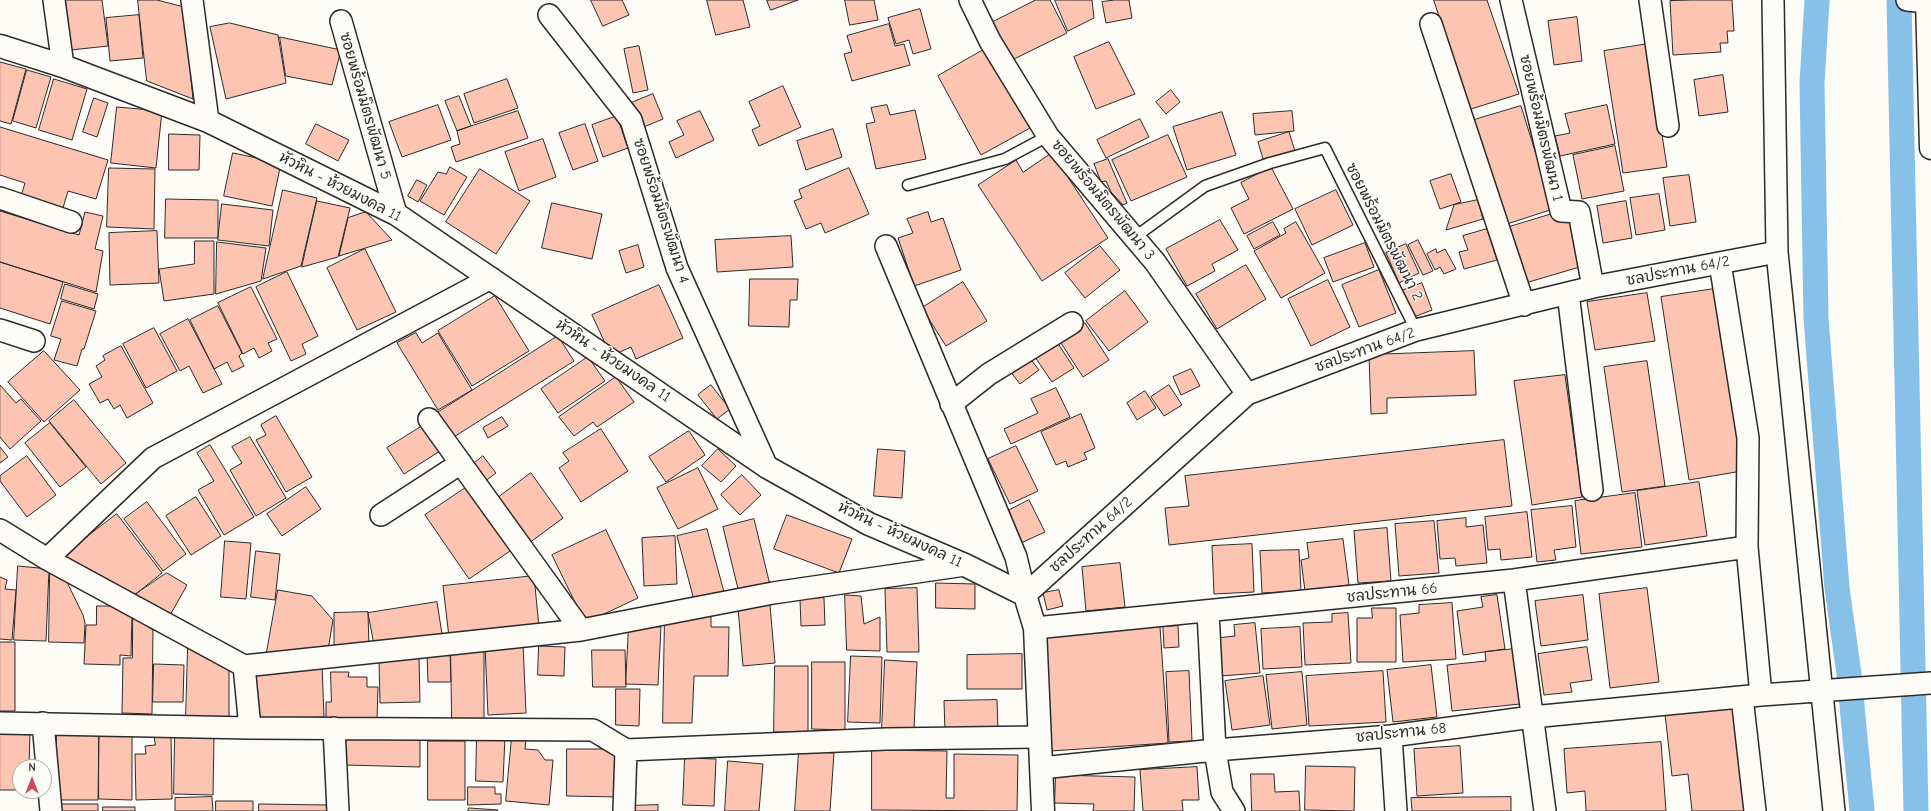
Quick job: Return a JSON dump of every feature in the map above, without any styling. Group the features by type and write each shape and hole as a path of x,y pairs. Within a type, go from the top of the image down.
{"street":[{"path":"54,0 63,66"},
{"path":"192,0 208,121"},
{"name":"ซอยพร้อมมิตรพัฒนา 3","path":"970,0 990,40 1048,136 1155,262 1247,394"},
{"name":"ซอยพร้อมมิตรพัฒนา 1","path":"1511,0 1561,211 1579,212 1593,287"},
{"path":"1650,0 1668,126"},
{"path":"1774,0 1777,252 1820,690 1834,811"},
{"path":"1921,1 1931,148"},
{"name":"ซอยพร้อมมิตรพัฒนา 4","path":"549,15 631,120 677,268 767,467"},
{"name":"ซอยพร้อมมิตรพัฒนา 5","path":"341,21 396,214"},
{"path":"1431,24 1524,305"},
{"name":"หัวหิน - ห้วยมงคล 11","path":"0,46 63,66 208,121 396,214 767,467 869,524 965,565 1025,595"},
{"path":"0,198 71,222"},
{"path":"886,246 1016,557 1034,628 1043,811"},
{"name":"ชลประทาน 64/2","path":"1025,595 1247,394 1416,330 1524,305 1593,287 1777,252"},
{"path":"1720,263 1748,438 1747,547 1755,811"},
{"path":"47,559 153,458 491,278"},
{"path":"1568,293 1592,490"},
{"path":"951,404 988,374 1072,323"},
{"path":"0,330 34,341"},
{"path":"429,420 582,630"},
{"path":"381,515 461,463"},
{"path":"0,530 47,559 244,666 582,630 773,593 965,565"},
{"name":"ชลประทาน 66","path":"1034,628 1208,612 1514,580 1747,547"},
{"path":"1514,580 1545,811"},
{"path":"1208,612 1215,750 1222,792 1234,811"},
{"path":"244,666 250,728"},
{"name":"ชลประทาน 68","path":"1041,768 1215,750 1391,736 1532,717 1751,696 1872,686 1931,683"},
{"path":"0,723 250,728 593,730 626,750 886,740 1039,737"},
{"path":"43,723 51,811"},
{"path":"334,728 338,811"},
{"path":"1391,736 1396,811"},
{"path":"624,811 626,750"}],"lane":[{"path":"908,185 1005,159 1048,136"},
{"name":"ซอยพร้อมมิตรพัฒนา 2","path":"1135,237 1205,186 1270,163 1325,148 1416,330"}],"building":[{"path":"65,0 102,0 108,46 71,50"},
{"path":"138,0 157,0 184,7 193,99 147,81"},
{"path":"591,0 622,0 629,15 603,26"},
{"path":"707,0 743,0 750,27 716,35"},
{"path":"767,0 798,0 771,10"},
{"path":"845,0 874,0 878,20 850,25"},
{"path":"1036,0 1050,0 1067,33 1012,60 993,22"},
{"path":"1055,0 1092,0 1094,18 1068,31"},
{"path":"1129,0 1132,18 1106,23 1102,2"},
{"path":"1434,0 1487,0 1519,94 1471,109"},
{"path":"1732,0 1734,31 1727,31 1728,43 1720,43 1721,52 1673,55 1670,1"},
{"path":"920,9 931,49 913,54 909,40 896,44 888,18"},
{"path":"139,15 143,58 110,61 106,18"},
{"path":"1577,17 1582,61 1554,65 1548,21"},
{"path":"230,23 278,35 286,83 226,99 210,27"},
{"path":"889,24 895,46 904,44 910,65 852,81 844,54 852,52 847,36"},
{"path":"280,37 341,50 332,85 286,76"},
{"path":"1109,42 1135,94 1096,109 1074,57"},
{"path":"1648,44 1667,167 1623,173 1604,51"},
{"path":"639,46 648,90 633,93 624,49"},
{"path":"985,49 1030,128 981,155 938,76"},
{"path":"0,62 26,69 11,124 0,121"},
{"path":"27,70 51,77 36,128 13,121"},
{"path":"1723,75 1728,112 1699,116 1694,80"},
{"path":"54,79 87,89 72,140 39,130"},
{"path":"507,79 518,108 474,123 464,94"},
{"path":"783,86 801,127 759,146 752,130 760,126 749,102"},
{"path":"1171,90 1180,102 1166,114 1156,102"},
{"path":"653,94 663,119 639,129 629,104"},
{"path":"459,96 471,126 457,131 445,101"},
{"path":"94,98 108,103 97,137 83,132"},
{"path":"438,105 451,140 402,157 389,122"},
{"path":"887,105 890,115 915,110 926,159 876,169 866,124 875,122 871,108"},
{"path":"1607,105 1615,144 1560,156 1555,136 1570,133 1565,114"},
{"path":"1521,106 1553,209 1507,224 1474,120"},
{"path":"117,107 162,111 156,168 111,163"},
{"path":"518,111 528,138 456,162 451,147 460,144 457,131"},
{"path":"700,111 714,140 676,158 669,142 684,135 677,121"},
{"path":"1292,111 1294,131 1255,135 1253,114"},
{"path":"1222,112 1236,155 1187,170 1173,127"},
{"path":"617,116 628,148 603,157 592,125"},
{"path":"1140,119 1149,137 1106,158 1097,140"},
{"path":"316,124 349,140 338,161 306,144"},
{"path":"585,124 598,161 573,170 559,133"},
{"path":"0,127 108,160 96,199 68,191 63,208 21,196 25,183 0,175"},
{"path":"833,129 842,157 806,170 797,141"},
{"path":"1289,132 1295,151 1264,162 1258,142"},
{"path":"169,134 200,135 199,170 169,170"},
{"path":"1168,135 1187,177 1131,201 1112,160"},
{"path":"543,139 556,177 519,191 505,152"},
{"path":"1615,146 1624,191 1582,199 1573,155"},
{"path":"233,153 281,163 272,206 224,196"},
{"path":"1052,153 1108,238 1042,281 978,185 1016,160 1023,172"},
{"path":"1108,159 1127,203 1123,205 1111,192 1106,181 1101,182 1094,164"},
{"path":"450,167 467,177 444,215 420,201 438,172 446,174"},
{"path":"1271,167 1293,209 1244,234 1231,208 1249,199 1241,183"},
{"path":"109,168 155,169 154,229 107,227"},
{"path":"849,168 869,214 825,233 821,223 806,229 794,201 802,198 799,190"},
{"path":"480,169 530,201 496,254 446,222"},
{"path":"1451,174 1461,202 1440,209 1430,181"},
{"path":"1689,175 1696,222 1670,226 1663,178"},
{"path":"417,180 427,185 418,202 408,196"},
{"path":"283,190 317,198 301,266 263,279"},
{"path":"1336,190 1353,225 1312,245 1295,209"},
{"path":"1659,194 1665,230 1636,235 1630,198"},
{"path":"166,199 218,200 218,238 165,238"},
{"path":"1478,200 1483,219 1446,230 1454,205"},
{"path":"317,201 350,208 338,257 302,267"},
{"path":"1626,201 1632,238 1603,243 1597,206"},
{"path":"552,203 602,214 592,259 542,248"},
{"path":"222,204 273,210 269,246 218,240"},
{"path":"0,211 79,235 85,212 103,216 95,249 103,251 96,292 0,262"},
{"path":"366,212 392,240 339,256 348,218"},
{"path":"928,212 931,222 943,218 961,270 914,286 898,238 913,233 907,219"},
{"path":"1552,214 1554,220 1568,216 1583,266 1522,284 1506,228"},
{"path":"1220,220 1238,250 1212,264 1215,271 1187,286 1166,249"},
{"path":"1273,222 1280,235 1254,249 1247,236"},
{"path":"1296,222 1325,273 1281,298 1254,251 1286,233 1284,229"},
{"path":"1487,229 1497,260 1464,269 1459,252 1468,250 1463,236"},
{"path":"157,231 159,283 110,285 109,233"},
{"path":"791,236 793,267 717,272 715,240"},
{"path":"1418,240 1433,271 1423,275 1408,245"},
{"path":"195,241 214,241 214,294 164,301 159,269 194,264"},
{"path":"217,242 266,248 261,281 216,294"},
{"path":"1365,243 1374,267 1333,282 1324,258"},
{"path":"1406,244 1419,273 1399,283 1386,253"},
{"path":"638,245 644,267 626,273 619,251"},
{"path":"1100,246 1120,270 1085,298 1065,273"},
{"path":"365,249 396,312 357,330 327,268"},
{"path":"1436,249 1437,253 1445,249 1456,269 1444,274 1440,267 1435,270 1427,254"},
{"path":"0,262 63,282 50,324 0,308"},
{"path":"1246,265 1266,299 1217,329 1196,294"},
{"path":"1379,270 1396,313 1359,327 1342,285"},
{"path":"287,272 318,336 302,344 306,354 291,361 256,287"},
{"path":"750,279 798,279 797,300 790,300 789,327 749,326"},
{"path":"1328,280 1350,327 1311,346 1288,299"},
{"path":"963,282 987,321 946,346 922,308"},
{"path":"1422,283 1432,310 1411,318 1401,291"},
{"path":"65,284 98,294 94,309 61,299"},
{"path":"659,285 683,338 636,359 631,347 611,356 592,315"},
{"path":"251,287 277,339 268,343 272,351 259,358 254,348 243,354 218,303"},
{"path":"1714,289 1742,471 1689,480 1661,297"},
{"path":"1125,291 1148,322 1109,351 1086,321"},
{"path":"1647,293 1655,341 1595,350 1587,302"},
{"path":"495,296 529,351 472,386 438,331"},
{"path":"62,301 96,311 77,366 54,360 61,339 51,336"},
{"path":"218,306 242,353 239,356 244,366 232,372 227,362 214,369 190,320"},
{"path":"188,319 222,384 203,393 189,366 180,371 160,334"},
{"path":"1085,323 1109,360 1083,377 1059,340"},
{"path":"154,328 177,371 146,388 123,344"},
{"path":"416,333 422,343 438,333 472,390 438,410 397,343"},
{"path":"558,336 574,361 449,440 434,415"},
{"path":"1057,342 1074,368 1052,382 1035,357"},
{"path":"121,346 153,403 127,418 120,405 114,409 108,399 100,403 89,384 102,377 96,366 105,360 103,356"},
{"path":"44,351 80,390 44,422 8,382"},
{"path":"1474,351 1476,395 1387,398 1387,413 1371,414 1369,355"},
{"path":"588,357 605,381 558,413 541,389"},
{"path":"1029,357 1039,370 1020,384 1010,371"},
{"path":"1647,361 1665,486 1622,492 1604,367"},
{"path":"1191,369 1200,386 1181,395 1173,377"},
{"path":"1565,375 1582,497 1532,505 1514,381"},
{"path":"616,377 634,402 597,427 593,422 574,436 559,417"},
{"path":"0,385 16,403 21,399 41,421 10,449 0,437"},
{"path":"711,385 730,409 717,419 698,395"},
{"path":"1169,385 1182,405 1164,416 1151,397"},
{"path":"1056,388 1070,417 1011,444 1004,429 1038,413 1031,399"},
{"path":"1145,391 1156,408 1137,420 1127,403"},
{"path":"74,400 126,463 101,484 49,421"},
{"path":"1081,414 1095,448 1084,453 1087,459 1068,467 1066,461 1056,465 1041,432"},
{"path":"276,416 312,477 286,492 256,440 266,435 261,425"},
{"path":"502,417 508,426 488,438 483,428"},
{"path":"50,423 86,467 60,487 25,443"},
{"path":"424,425 440,451 404,474 387,448"},
{"path":"601,429 628,471 581,502 559,468 569,461 563,453"},
{"path":"689,431 705,455 666,482 649,457"},
{"path":"250,437 286,498 256,516 230,470 242,463 232,447"},
{"path":"1504,440 1512,506 1169,545 1165,508 1189,506 1185,476"},
{"path":"210,445 254,517 224,535 198,490 214,481 197,453"},
{"path":"1016,446 1038,491 1010,504 988,459"},
{"path":"0,447 8,457 0,463"},
{"path":"718,449 736,466 721,482 702,466"},
{"path":"878,449 905,451 902,498 874,496"},
{"path":"27,456 56,495 27,517 0,481 0,476"},
{"path":"483,456 496,473 484,482 471,466"},
{"path":"698,468 718,509 678,529 657,488"},
{"path":"531,473 563,518 525,546 495,500"},
{"path":"742,475 761,495 740,515 721,495"},
{"path":"1699,482 1707,536 1645,545 1637,491"},
{"path":"470,485 513,549 469,579 425,515"},
{"path":"306,487 321,509 282,536 267,514"},
{"path":"1635,493 1642,547 1581,554 1575,501"},
{"path":"196,497 221,536 191,555 166,516"},
{"path":"1029,500 1045,532 1021,543 1006,512"},
{"path":"147,502 186,554 163,571 124,519"},
{"path":"1572,506 1576,547 1554,550 1556,560 1537,562 1531,510"},
{"path":"1527,512 1532,557 1501,560 1500,549 1488,550 1485,517"},
{"path":"117,514 162,573 132,597 62,556"},
{"path":"787,515 852,539 839,573 774,549"},
{"path":"1466,518 1466,527 1483,525 1487,563 1456,566 1455,558 1440,559 1437,521"},
{"path":"754,519 770,585 739,593 723,527"},
{"path":"1434,521 1439,573 1399,576 1395,524"},
{"path":"1387,528 1391,581 1358,583 1354,531"},
{"path":"707,529 724,592 694,600 677,536"},
{"path":"606,530 638,598 585,623 552,555"},
{"path":"675,536 677,584 644,586 642,538"},
{"path":"1343,539 1349,585 1305,591 1301,560 1309,558 1307,543"},
{"path":"225,541 251,543 246,599 221,597"},
{"path":"1252,544 1254,592 1214,594 1212,546"},
{"path":"1299,550 1301,591 1262,593 1260,551"},
{"path":"256,551 280,554 275,600 251,597"},
{"path":"1120,563 1125,607 1086,611 1082,567"},
{"path":"18,566 49,569 46,641 14,640"},
{"path":"50,571 66,580 83,615 85,623 84,643 49,642"},
{"path":"167,573 187,585 169,617 133,596"},
{"path":"534,576 539,627 449,637 443,586"},
{"path":"0,577 7,580 5,589 16,590 12,640 0,639"},
{"path":"936,583 975,584 975,609 936,608"},
{"path":"917,588 919,652 887,652 885,589"},
{"path":"1647,588 1659,682 1610,688 1599,594"},
{"path":"278,590 312,596 333,620 328,650 266,657"},
{"path":"1059,590 1063,606 1047,610 1043,593"},
{"path":"845,595 861,596 864,624 880,617 880,651 847,650"},
{"path":"1497,595 1505,649 1463,655 1457,611 1483,607 1481,597"},
{"path":"1583,595 1588,640 1541,646 1535,601"},
{"path":"824,598 825,625 801,626 800,599"},
{"path":"437,602 442,634 374,645 368,613"},
{"path":"1452,603 1456,659 1403,662 1400,615 1419,613 1419,605"},
{"path":"770,605 775,663 743,666 738,608"},
{"path":"97,606 118,606 132,614 131,656 120,655 120,665 84,664 86,625 96,625"},
{"path":"1372,608 1396,608 1396,662 1357,662 1357,618 1372,618"},
{"path":"368,612 369,648 334,649 334,613"},
{"path":"1348,613 1351,663 1305,665 1303,623 1332,622 1332,614"},
{"path":"665,614 711,615 711,627 729,627 728,676 694,676 692,723 663,723"},
{"path":"133,617 153,630 152,714 122,713 123,658 132,658"},
{"path":"1255,623 1260,673 1220,676 1217,638 1235,636 1234,625"},
{"path":"629,625 661,627 658,685 626,684"},
{"path":"1178,626 1179,647 1164,648 1163,627"},
{"path":"1160,627 1168,743 1051,751 1043,635"},
{"path":"1300,627 1302,667 1263,669 1261,629"},
{"path":"0,642 15,642 15,711 0,711"},
{"path":"523,643 526,713 488,715 485,645"},
{"path":"188,646 229,667 229,718 186,717"},
{"path":"539,646 565,647 564,676 538,675"},
{"path":"1587,647 1592,680 1570,683 1572,692 1544,695 1538,654"},
{"path":"451,649 484,649 484,720 452,720"},
{"path":"1515,649 1520,704 1452,711 1447,665 1486,661 1485,652"},
{"path":"592,650 625,650 626,687 593,687"},
{"path":"450,652 451,682 428,682 427,653"},
{"path":"1022,654 1022,689 967,689 967,655"},
{"path":"851,656 882,657 880,723 848,722"},
{"path":"419,658 420,702 380,703 379,659"},
{"path":"885,660 917,662 914,730 882,729"},
{"path":"812,662 845,662 845,730 812,729"},
{"path":"154,664 184,665 183,702 153,702"},
{"path":"322,664 324,717 256,719 254,667"},
{"path":"1431,665 1437,717 1393,722 1387,670"},
{"path":"775,666 808,666 808,732 774,732"},
{"path":"1189,671 1192,741 1169,742 1166,672"},
{"path":"1383,671 1386,722 1309,726 1306,676"},
{"path":"331,672 349,672 348,677 367,677 367,687 378,687 377,720 326,719 326,702 331,702"},
{"path":"1302,672 1307,725 1272,729 1266,675"},
{"path":"1263,676 1270,725 1232,730 1225,681"},
{"path":"616,689 640,689 639,726 616,725"},
{"path":"997,700 998,730 945,732 944,701"},
{"path":"1733,706 1745,811 1692,811 1688,774 1672,776 1665,714"},
{"path":"0,731 30,732 29,759 12,759 12,790 0,790"},
{"path":"57,732 99,733 98,800 55,800"},
{"path":"154,733 171,733 172,799 136,800 135,754 146,754 145,746 155,745"},
{"path":"99,734 132,734 132,800 99,799"},
{"path":"345,735 420,736 420,767 345,765"},
{"path":"175,736 214,736 213,795 174,794"},
{"path":"477,737 505,737 503,782 476,781"},
{"path":"512,737 526,738 525,749 538,750 545,760 553,760 549,805 506,801"},
{"path":"428,741 465,741 465,800 428,800"},
{"path":"1661,742 1666,811 1586,811 1585,791 1567,793 1564,749"},
{"path":"1460,746 1463,793 1417,796 1414,749"},
{"path":"567,749 617,749 617,797 567,796"},
{"path":"872,750 947,751 946,798 954,798 954,754 1018,755 1017,811 872,810"},
{"path":"799,751 834,753 830,811 795,811"},
{"path":"685,758 716,759 714,806 683,805"},
{"path":"728,761 763,764 759,811 725,811"},
{"path":"1306,766 1355,767 1354,811 1305,810"},
{"path":"1197,767 1199,800 1182,800 1183,811 1143,811 1140,770"},
{"path":"1251,774 1274,774 1275,792 1299,791 1300,811 1252,811"},
{"path":"1056,775 1135,777 1134,811 1093,811 1094,804 1055,803"},
{"path":"468,787 495,787 495,794 501,794 501,804 468,805"},
{"path":"212,797 213,811 175,811 175,798"},
{"path":"1511,797 1511,811 1412,811 1411,798"},
{"path":"216,801 253,801 253,811 216,811"},
{"path":"60,804 98,804 98,811 60,811"},
{"path":"259,804 328,805 328,811 259,811"},
{"path":"658,805 658,811 628,811 627,806"},
{"path":"103,807 135,807 135,811 103,811"},
{"path":"469,808 498,810 468,811"}],"waterway":[{"path":"1817,0 1812,83 1816,318 1837,588 1849,674 1862,811"},
{"path":"1899,0 1916,811"}]}
